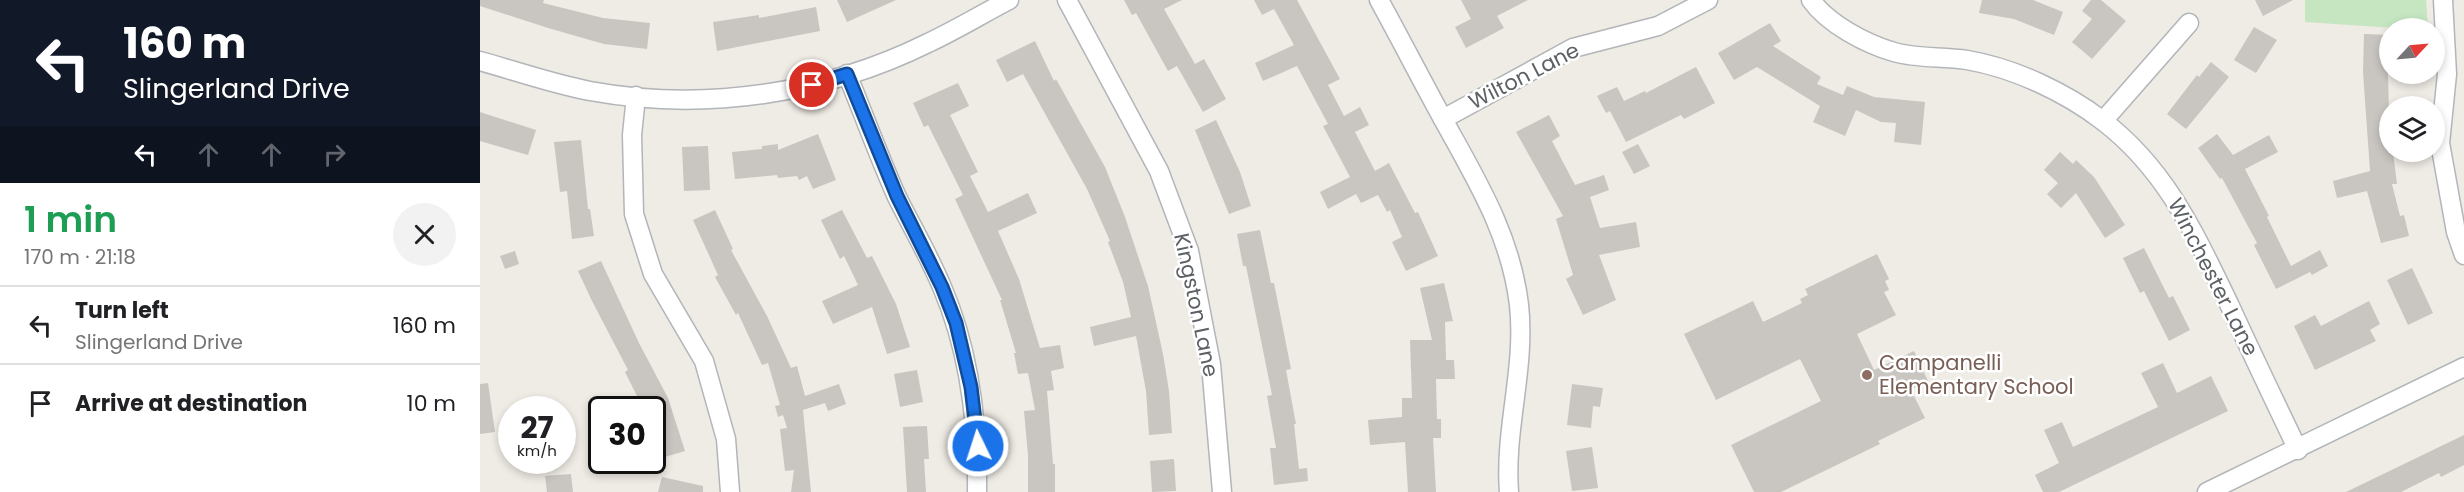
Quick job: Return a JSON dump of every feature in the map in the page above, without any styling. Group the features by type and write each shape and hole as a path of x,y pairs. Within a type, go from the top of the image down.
{"street":[{"path":"480,61 590,91 636,96 729,99 772,94 881,64 928,44 1009,0"},
{"name":"Kingston Lane","path":"1067,0 1158,171 1189,251 1211,364 1222,492"},
{"path":"1379,0 1490,205 1506,245 1515,278 1521,341 1508,460 1509,492"},
{"name":"Wilton Lane","path":"1443,119 1573,48 1658,26 1708,0"},
{"name":"Winchester Lane","path":"1811,0 1848,33 1895,52 1966,60 1997,68 2055,92 2103,121 2156,173 2183,211 2298,450"},
{"path":"2443,0 2456,73 2440,143 2456,232 2464,255"},
{"path":"2103,121 2189,23"},
{"path":"847,74 897,196 942,287 956,323 964,352 976,419 976,492"},
{"path":"636,96 632,135 634,214 653,274 704,361 726,439 730,492"},
{"path":"2207,492 2298,450 2464,367"}],"green space":[{"path":"2305,0 2426,0 2427,18 2379,18 2379,27 2305,22"}],"building":[{"path":"480,0 544,0 543,3 603,18 650,23 647,49 604,44 548,28 480,6"},
{"path":"837,0 896,0 847,22"},
{"path":"1124,0 1182,0 1164,9 1195,64 1204,59 1226,99 1203,112 1177,66 1168,71 1136,13 1132,15"},
{"path":"1254,0 1297,0 1340,79 1328,85 1344,116 1360,107 1369,125 1355,132 1375,171 1389,163 1415,213 1418,212 1438,256 1406,271 1392,242 1402,237 1390,210 1387,212 1378,195 1361,203 1356,194 1328,209 1320,192 1350,177 1323,126 1328,124 1297,66 1263,81 1255,63 1294,45 1274,9 1262,15"},
{"path":"1461,0 1528,0 1497,16 1504,28 1466,48 1455,27 1471,19"},
{"path":"1982,0 2033,0 2063,12 2054,35 2014,19 1979,13"},
{"path":"2091,0 2101,0 2126,21 2092,59 2072,42 2092,19 2082,11"},
{"path":"2255,0 2293,0 2263,16"},
{"path":"816,7 820,31 717,51 713,22 759,15 759,18"},
{"path":"1770,23 1781,41 1773,46 1821,77 1817,84 1843,95 1847,86 1874,97 1925,102 1921,145 1894,142 1896,123 1881,122 1856,110 1845,136 1813,122 1820,106 1757,67 1734,80 1718,53"},
{"path":"2254,27 2277,40 2256,73 2234,60"},
{"path":"2364,34 2379,35 2379,84 2388,84 2389,96 2379,96 2379,162 2394,162 2397,184 2392,184 2400,216 2404,215 2409,236 2381,243 2367,191 2337,198 2333,181 2370,171 2363,72"},
{"path":"1035,41 1054,81 1056,79 1105,167 1125,217 1148,286 1163,354 1172,433 1149,435 1146,391 1136,336 1094,346 1090,327 1131,317 1123,282 1108,242 1110,241 1087,189 1023,74 1007,82 996,60"},
{"path":"2211,62 2229,77 2186,129 2167,114 2197,75 2199,77"},
{"path":"1696,67 1715,103 1684,119 1681,115 1626,142 1610,111 1606,113 1597,96 1617,87 1624,101 1645,91 1646,93"},
{"path":"958,83 969,106 950,115 978,172 970,176 988,212 1028,193 1037,213 998,231 1019,279 1040,348 1060,345 1064,368 1051,371 1054,390 1047,391 1053,464 1055,464 1055,492 1028,492 1028,455 1024,411 1035,410 1028,373 1018,374 1014,353 1016,353 1000,300 1002,300 955,199 963,195 928,125 924,127 913,103"},
{"path":"480,112 536,130 528,155 480,141"},
{"path":"1549,115 1560,136 1552,141 1575,185 1604,175 1609,190 1590,197 1600,228 1636,222 1640,247 1599,255 1616,300 1583,315 1566,279 1573,275 1556,219 1563,216 1516,132"},
{"path":"1216,120 1240,172 1251,206 1229,214 1195,130"},
{"path":"818,134 836,180 813,189 807,176 799,180 797,176 778,178 777,175 735,179 732,152 762,149 762,146 778,144 778,150"},
{"path":"2217,134 2233,155 2269,135 2278,152 2245,169 2291,266 2320,250 2328,266 2276,289 2254,245 2257,243 2222,178 2220,179 2198,148"},
{"path":"581,140 588,209 590,209 594,236 572,239 567,191 560,192 554,142"},
{"path":"1638,144 1650,166 1634,174 1622,152"},
{"path":"708,146 710,190 684,191 682,147"},
{"path":"2060,152 2073,164 2076,160 2094,177 2125,225 2105,238 2076,193 2061,208 2047,194 2058,183 2044,170"},
{"path":"715,210 733,249 731,250 767,316 791,368 797,366 805,396 839,384 846,404 828,411 825,403 803,410 811,492 791,492 794,470 785,471 780,429 787,428 783,415 778,417 775,406 780,405 768,363 762,365 738,313 736,315 715,277 718,275 693,220"},
{"path":"842,210 867,258 872,256 896,304 910,347 887,354 872,307 833,324 822,301 858,285 844,256 840,259 821,220"},
{"path":"1260,230 1271,283 1274,283 1291,369 1286,370 1296,424 1294,424 1299,469 1307,468 1308,481 1274,485 1270,448 1276,448 1267,396 1272,395 1246,266 1243,266 1237,234"},
{"path":"2144,248 2169,298 2173,296 2190,330 2169,341 2144,291 2140,293 2123,258"},
{"path":"515,251 519,264 505,269 500,256"},
{"name":"Campanelli Elementary School","path":"1877,254 1889,279 1885,281 1889,290 1884,292 1896,315 1857,334 1874,370 1914,351 1928,381 1911,390 1925,418 1878,441 1880,444 1781,492 1754,492 1731,445 1821,401 1800,359 1716,400 1684,334 1753,301 1763,322 1802,303 1800,299 1808,295 1805,289"},
{"path":"601,261 639,343 668,398 685,451 666,457 666,396 637,396 625,372 628,370 578,271"},
{"path":"2412,268 2433,313 2408,325 2387,280"},
{"path":"1444,283 1453,321 1445,322 1446,360 1454,360 1455,379 1436,379 1437,419 1441,419 1441,438 1433,438 1436,492 1408,492 1405,442 1370,445 1368,420 1402,417 1402,398 1412,398 1410,340 1432,340 1420,288"},
{"path":"2369,301 2380,324 2370,330 2376,341 2315,370 2294,326 2315,315 2321,326"},
{"path":"2163,363 2177,393 2211,376 2228,411 2059,492 2043,492 2035,475 2059,463 2044,430 2062,422 2073,447 2158,407 2141,373"},
{"path":"917,370 923,402 900,407 894,374"},
{"path":"488,383 495,432 480,434 480,384"},
{"path":"1572,384 1603,388 1600,407 1593,406 1591,428 1567,425"},
{"path":"927,426 929,459 924,459 926,492 907,492 903,427"},
{"path":"2464,435 2464,465 2441,477 2439,473 2401,492 2346,492"},
{"path":"1592,447 1598,488 1572,491 1566,451"},
{"path":"1174,459 1176,491 1152,492 1150,461"},
{"path":"571,474 573,492 547,492 545,476"},
{"path":"662,477 703,486 703,492 658,492"}],"place":[{"name":"Campanelli Elementary School","path":"1867,375"}],"route":[{"path":"812,85 847,74 897,196 929,259 956,323 971,387 978,446"}]}
